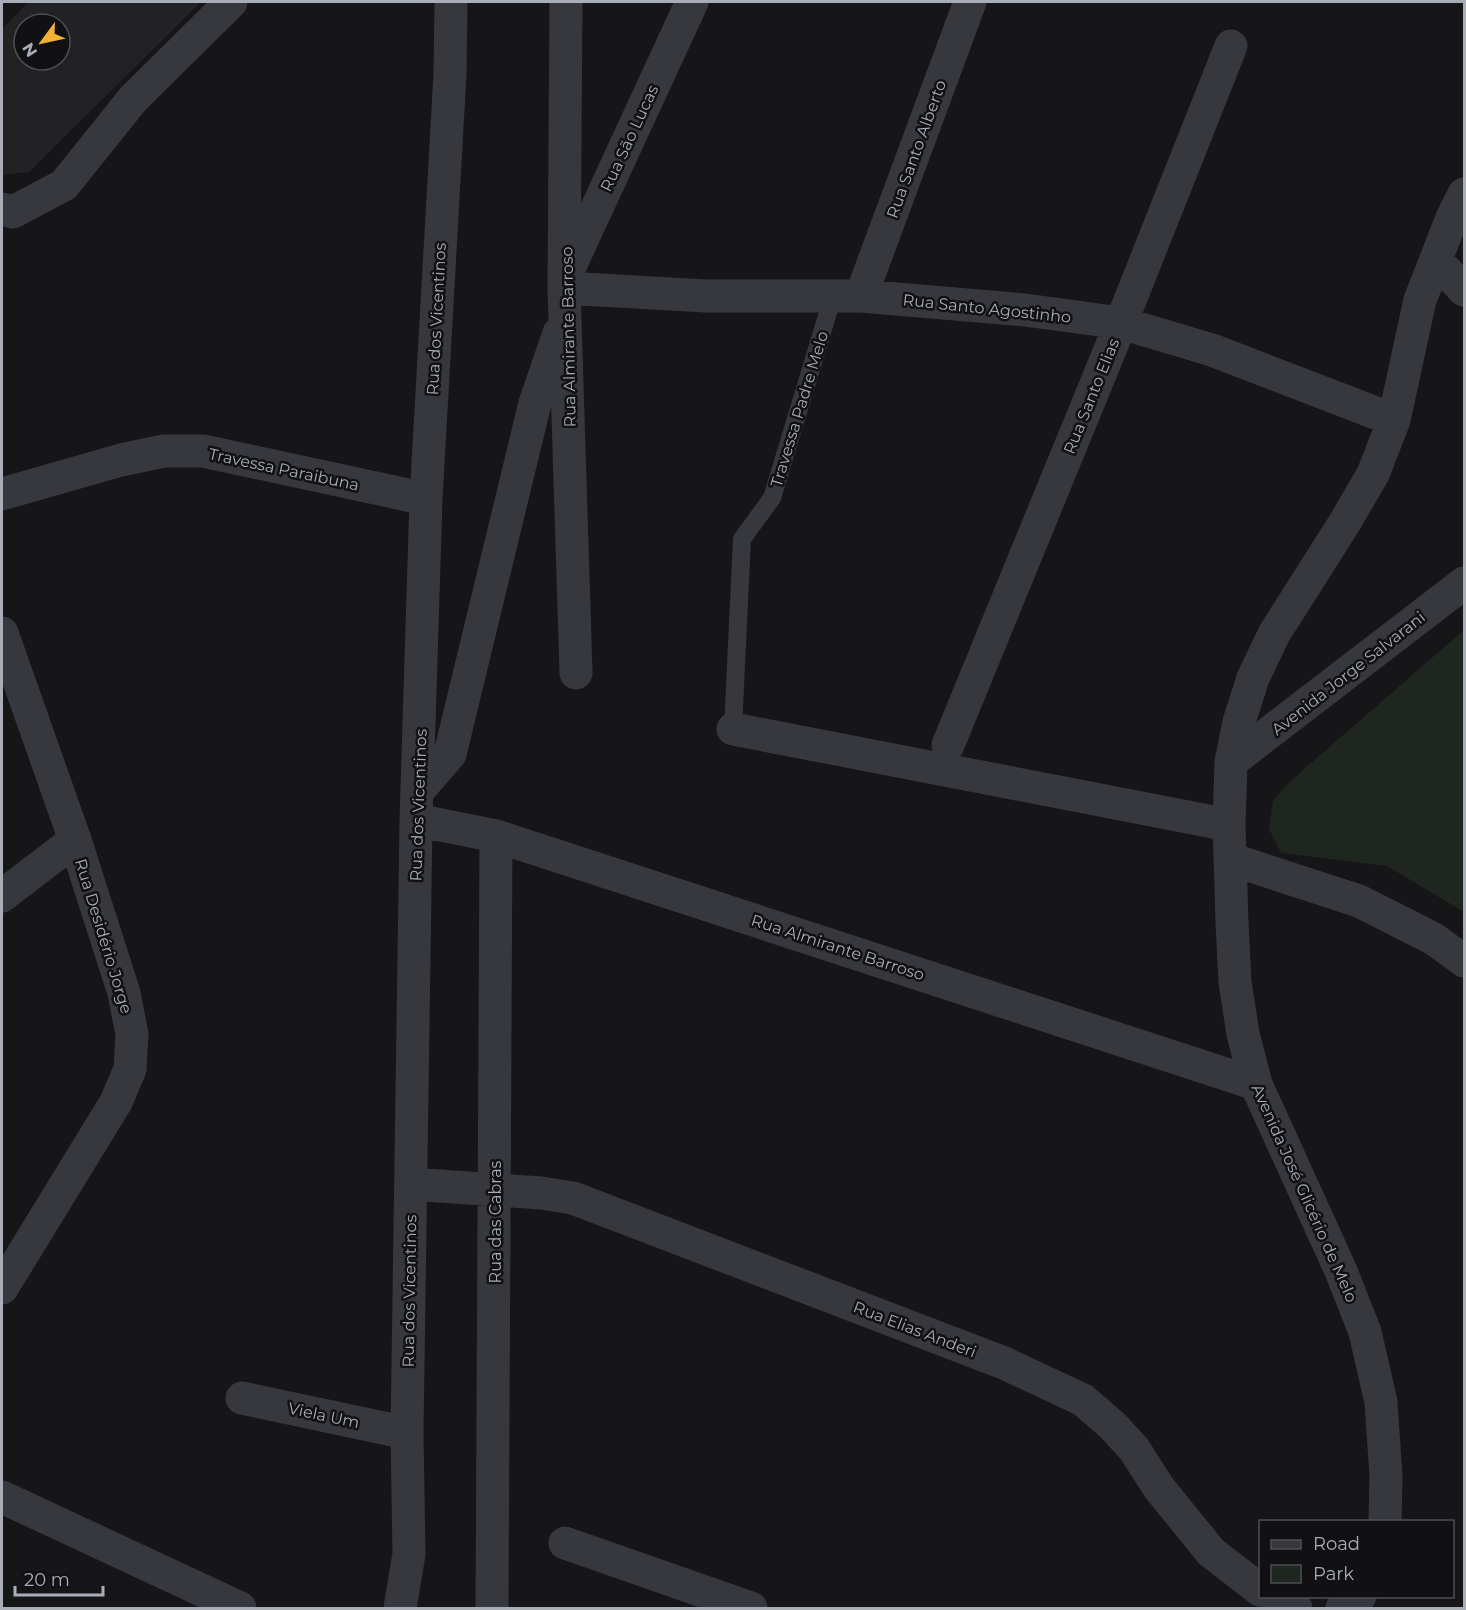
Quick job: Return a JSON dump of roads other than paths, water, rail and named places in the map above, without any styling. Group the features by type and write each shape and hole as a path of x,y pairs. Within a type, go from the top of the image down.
{"street":[{"path":"2,209 13,212 64,185 133,99 231,2"},
{"name":"Rua dos Vicentinos","path":"400,1608 409,1554 407,1433 417,806 426,499 452,2"},
{"name":"Rua Almirante Barroso","path":"566,2 566,291 576,673"},
{"name":"Rua São Lucas","path":"566,291 692,2"},
{"name":"Rua Santo Alberto","path":"847,296 970,2"},
{"name":"Rua Santo Elias","path":"948,745 1121,323 1231,46"},
{"name":"Avenida José Glicério de Melo","path":"1385,1520 1386,1476 1381,1402 1365,1332 1341,1270 1256,1084 1243,1034 1235,982 1230,859 1232,762 1239,722 1253,678 1274,634 1346,522 1367,484 1394,420 1420,300 1452,218 1464,194"},
{"path":"1436,260 1464,290"},
{"path":"417,806 450,754 535,403 566,291"},
{"name":"Rua Santo Agostinho","path":"566,291 706,296 847,296 1025,310 1121,323 1212,350 1394,420"},
{"name":"Travessa Paraibuna","path":"2,494 121,460 164,451 202,451 426,499"},
{"name":"Avenida Jorge Salvarani","path":"1232,762 1464,583"},
{"name":"Rua Desidério Jorge","path":"2,633 75,840 124,993 132,1034 130,1069 116,1102 2,1288"},
{"path":"733,729 1229,825"},
{"name":"Rua Almirante Barroso","path":"417,806 496,836 1256,1084"},
{"name":"Rua das Cabras","path":"492,1608 496,836"},
{"path":"2,896 75,840"},
{"path":"1230,859 1359,901 1434,939 1464,961"},
{"name":"Rua Elias Anderi","path":"411,1184 541,1193 573,1198 1005,1363 1083,1400 1113,1425 1134,1449 1159,1488 1211,1552 1259,1588"},
{"name":"Viela Um","path":"242,1398 407,1433"},
{"path":"2,1497 240,1608"},
{"path":"565,1543 752,1608"},
{"path":"1342,1608 1358,1598"}],"lane":[{"name":"Travessa Padre Melo","path":"733,729 741,538 772,498 847,296"}]}
